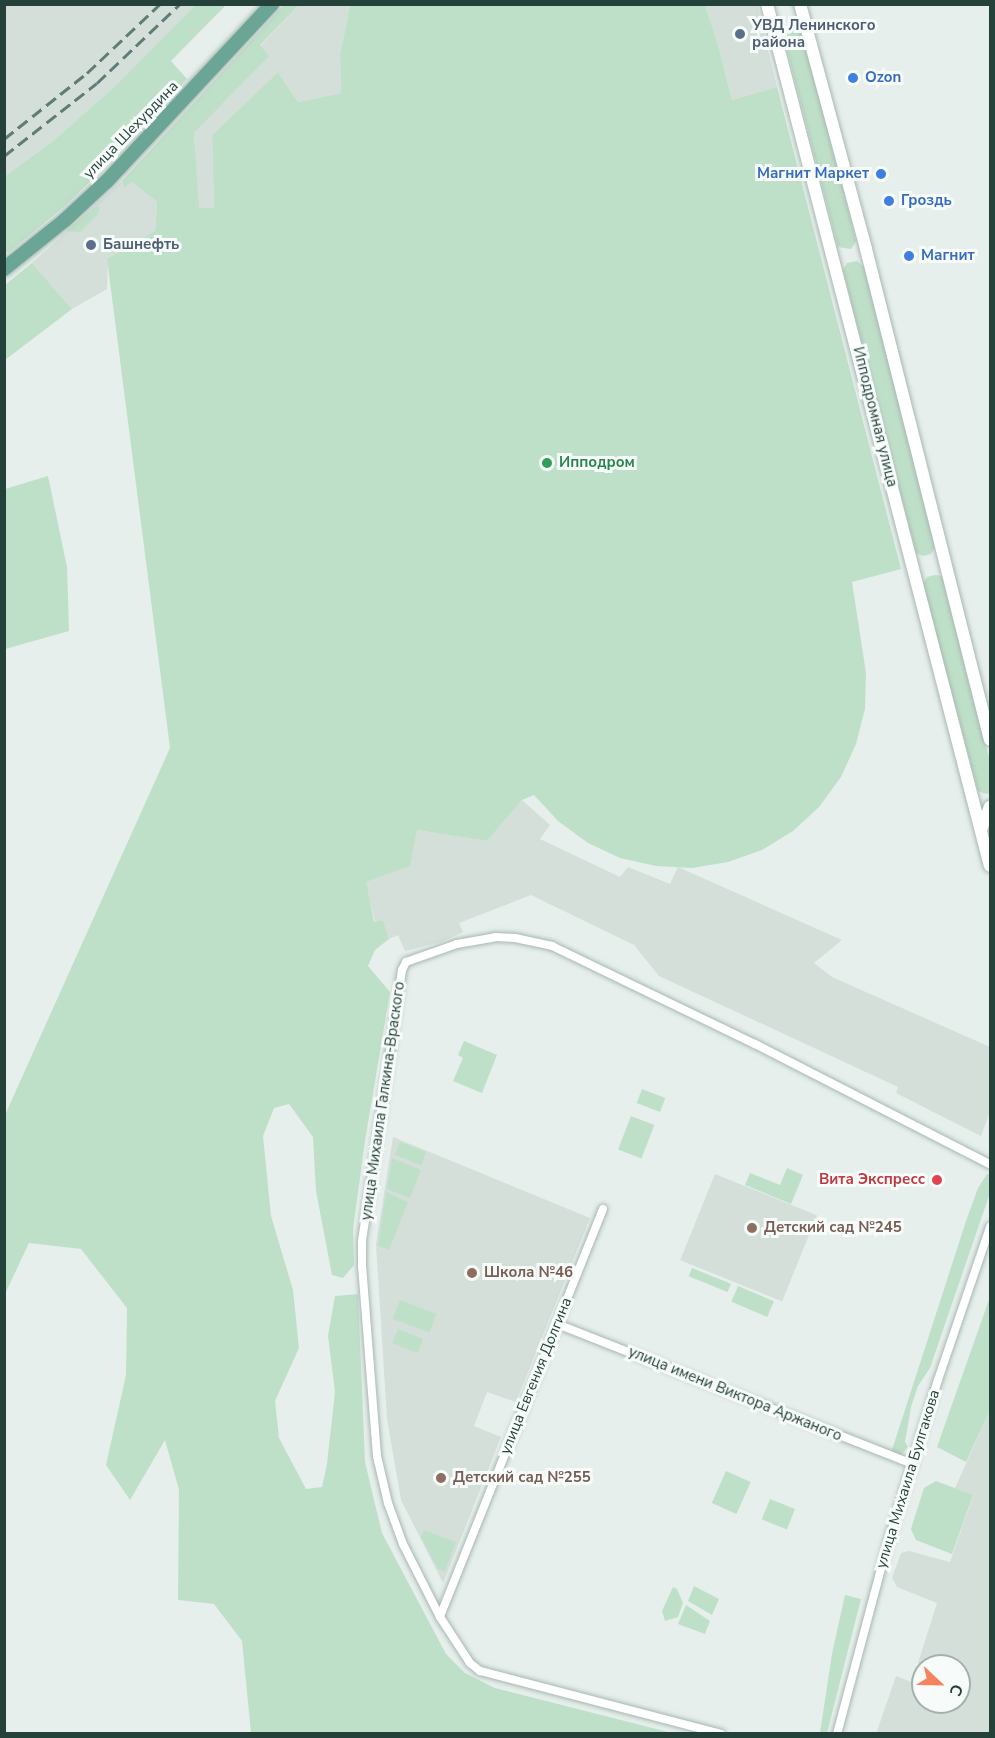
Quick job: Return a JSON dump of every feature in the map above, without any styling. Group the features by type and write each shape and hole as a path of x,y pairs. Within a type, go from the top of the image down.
{"main road":[{"name":"улица Шехурдина","path":"4,269 106,181 272,4"}],"street":[{"name":"Ипподромная улица","path":"767,4 838,271 990,866"},
{"name":"Ипподромная улица","path":"801,4 866,249 990,741"},
{"path":"981,830 990,807"},
{"name":"улица Михаила Галкина-Враского","path":"440,1617 403,1544 388,1503 377,1456 362,1267 362,1241 402,970 406,962 457,944 495,937 515,938 552,946 749,1041 990,1164"},
{"name":"улица Евгения Долгина","path":"440,1617 603,1209"},
{"name":"улица Михаила Булгакова","path":"837,1734 879,1576 938,1380 990,1227"},
{"name":"улица имени Виктора Аржаного","path":"557,1324 913,1464"},
{"path":"440,1617 470,1663 480,1671 721,1734"}],"shaded area":[{"path":"5,5 195,5 115,86 53,141 5,176"},
{"path":"299,5 350,5 340,55 341,93 298,102 278,72 212,135 214,208 198,208 194,133 268,56 260,46"},
{"path":"705,5 757,5 777,87 732,100"},
{"name":"Башнефть","path":"122,181 124,187 132,181 157,202 155,231 108,259 107,289 72,309 32,263"},
{"path":"522,800 550,825 540,839 620,877 628,867 670,884 678,867 842,940 814,963 832,977 990,1047 990,1112 981,1136 896,1093 898,1087 659,976 634,945 531,895 459,923 463,932 441,942 405,951 398,935 389,939 383,920 375,922 365,882 409,866 417,830 487,841"},
{"name":"Школа №46","path":"393,1137 590,1218 516,1402 487,1392 474,1426 501,1437 443,1583 401,1500 387,1419 376,1244"},
{"name":"Детский сад №245","path":"715,1174 817,1215 782,1301 680,1260"},
{"path":"990,1410 990,1733 876,1734 896,1676 911,1682 911,1714 971,1714 971,1654 921,1654 937,1603 897,1587 892,1578 901,1553 909,1551 950,1562 973,1496 955,1488"}],"green space":[{"name":"Ипподром","path":"285,4 299,5 260,45 269,56 194,133 199,208 214,208 212,135 278,72 298,102 341,93 340,55 350,5 705,5 732,100 777,87 901,569 852,582 866,673 865,709 856,744 841,777 819,807 793,831 762,850 728,862 692,868 656,866 620,858 588,843 558,821 534,795 522,800 487,841 417,830 410,866 366,882 374,922 383,920 389,939 375,950 368,966 390,992 353,1229 354,1265 343,1278 332,1275 316,1191 313,1137 289,1104 274,1108 263,1136 271,1216 293,1290 299,1348 275,1401 279,1438 306,1489 322,1487 327,1464 335,1392 328,1336 335,1296 358,1294 365,1462 382,1533 446,1654 465,1673 495,1688 672,1733 251,1733 242,1641 214,1604 178,1600 179,1490 165,1440 130,1500 106,1465 126,1375 127,1308 81,1249 29,1243 5,1294 5,1115 170,748 107,259 155,231 157,202 132,182 124,188 122,181"},
{"path":"195,5 226,5 171,61 187,79 106,166 66,205 5,253 5,176 53,141 115,86"},
{"path":"796,23 802,25 856,241 851,249 838,247 783,34 786,26"},
{"path":"97,206 100,208 97,215 80,232 67,231"},
{"path":"857,261 865,268 935,547 931,554 923,556 916,553 843,270 847,263"},
{"path":"32,263 72,309 5,360 5,285"},
{"path":"48,476 67,567 69,631 5,649 5,489"},
{"path":"942,576 990,761 990,793 986,794 978,791 923,584 927,577"},
{"path":"464,1041 497,1055 482,1093 453,1081 463,1058 458,1055"},
{"path":"642,1089 665,1098 660,1112 637,1103"},
{"path":"631,1116 654,1125 641,1159 618,1150"},
{"path":"400,1142 426,1152 421,1165 395,1155"},
{"path":"392,1158 421,1170 410,1198 387,1189"},
{"path":"787,1168 803,1175 791,1204 745,1185 750,1173 780,1185"},
{"path":"987,1174 990,1174 990,1193 930,1368 918,1386 911,1407 905,1442 908,1447 901,1455 894,1454 892,1450 966,1221 978,1188"},
{"path":"386,1192 408,1202 389,1250 378,1246"},
{"path":"692,1268 731,1284 728,1292 689,1276"},
{"path":"738,1286 774,1301 767,1317 731,1302"},
{"path":"990,1297 990,1410 966,1462 937,1447"},
{"path":"400,1300 436,1314 429,1333 393,1319"},
{"path":"398,1329 423,1339 417,1353 392,1343"},
{"path":"726,1471 751,1482 736,1514 712,1503"},
{"path":"936,1481 973,1495 952,1554 916,1540 911,1529 924,1488"},
{"path":"770,1499 795,1509 787,1530 762,1519"},
{"path":"424,1530 456,1542 445,1571 438,1569 421,1537"},
{"path":"694,1586 719,1599 712,1615 688,1601"},
{"path":"673,1587 677,1589 683,1603 678,1617 665,1621 662,1611"},
{"path":"845,1595 861,1599 827,1733 820,1733 832,1654"},
{"path":"686,1605 710,1621 705,1634 678,1624"}],"railway":[{"path":"4,139 87,73 160,4"},
{"path":"4,156 97,83 180,4"}],"place":[{"name":"УВД Ленинского района","path":"740,34"},
{"name":"Ozon","path":"853,78"},
{"name":"Магнит Маркет","path":"881,174"},
{"name":"Гроздь","path":"889,201"},
{"name":"Башнефть","path":"91,245"},
{"name":"Магнит","path":"909,256"},
{"name":"Ипподром","path":"547,463"},
{"name":"Вита Экспресс","path":"937,1180"},
{"name":"Детский сад №245","path":"752,1228"},
{"name":"Школа №46","path":"472,1273"},
{"name":"Детский сад №255","path":"441,1478"}]}
